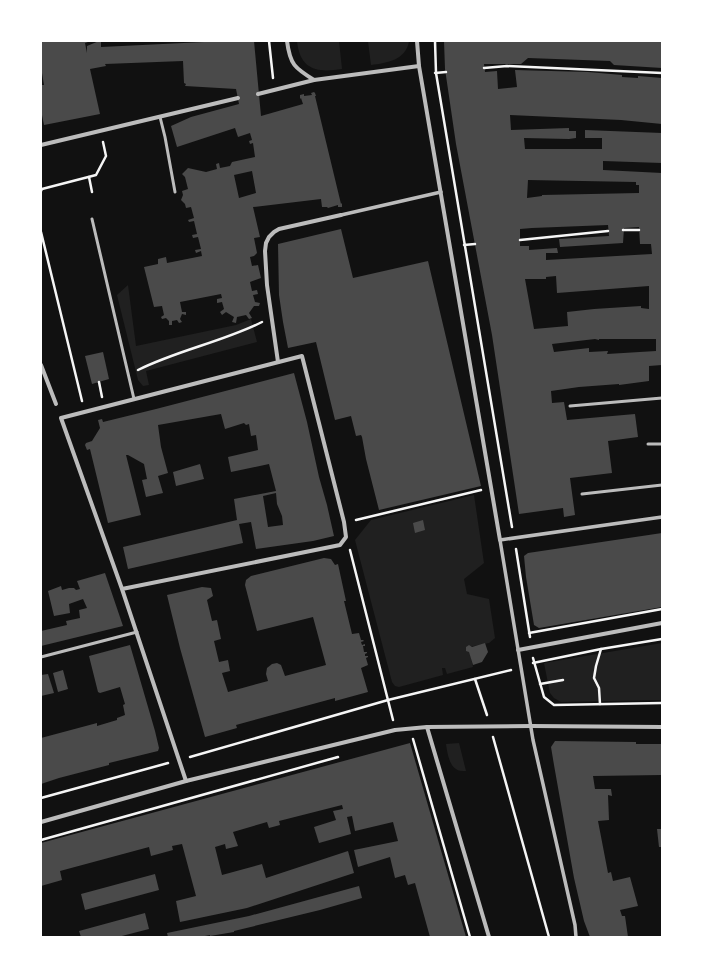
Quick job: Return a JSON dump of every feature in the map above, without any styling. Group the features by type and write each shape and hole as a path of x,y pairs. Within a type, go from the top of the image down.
{"street":[{"path":"287,41 289,54 296,68 314,80"},
{"path":"418,41 419,66 531,726 576,937"},
{"path":"258,94 314,80 419,66"},
{"path":"41,145 238,98"},
{"path":"278,362 267,285 265,246 269,237 280,229 441,192"},
{"path":"122,590 340,545 346,538 344,522 302,356 61,418 122,590 137,632 186,781"},
{"path":"41,365 56,404"},
{"path":"500,540 662,517"},
{"path":"518,650 531,646 662,623"},
{"path":"41,822 186,781 395,730 427,726 662,728"},
{"path":"427,726 489,937"}],"lane":[{"path":"160,117 175,192"},
{"path":"92,219 134,399"},
{"path":"570,406 662,398"},
{"path":"648,444 662,444"},
{"path":"582,494 662,484"},
{"path":"41,657 137,632"}],"path":[{"path":"269,41 274,90"},
{"path":"435,41 438,88 531,646 544,697 554,705 662,703"},
{"path":"484,68 507,66 662,73"},
{"path":"41,190 96,175 106,156 100,132"},
{"path":"89,177 92,192"},
{"path":"623,230 639,230"},
{"path":"520,240 608,231"},
{"path":"41,232 84,412"},
{"path":"129,375 151,364 237,334 271,318"},
{"path":"344,522 491,487"},
{"path":"346,538 395,730"},
{"path":"529,633 662,609"},
{"path":"41,798 388,700 475,680 534,662 662,639"},
{"path":"600,704 599,688 594,678 601,649"},
{"path":"475,680 490,726 549,937"},
{"path":"540,684 563,680"},
{"path":"406,739 430,739"},
{"path":"413,739 470,937"},
{"path":"41,840 345,756"}],"shaded area":[{"path":"297,41 339,41 342,69 318,70 306,64 299,51"},
{"path":"368,41 409,41 404,52 400,56 389,62 371,65"},
{"path":"128,285 136,346 236,325 251,319 257,342 146,371 149,385 143,386 138,380 117,295"},
{"path":"474,495 484,563 464,579 467,594 489,599 495,638 489,643 469,647 473,667 447,674 445,668 442,668 443,675 399,687 395,686 392,682 355,540 371,520"},
{"path":"662,643 662,700 561,702 554,698 550,693 544,663"},
{"path":"459,743 466,771 458,770 454,767 448,754 446,744"}],"building":[{"path":"41,41 91,41 85,43 87,53 87,46 99,41 101,41 101,47 204,41 254,41 261,116 303,104 301,98 300,99 300,95 312,95 311,93 315,93 342,207 338,207 338,205 328,208 322,207 321,199 253,207 260,237 254,238 257,253 250,257 252,266 258,265 261,278 250,282 252,291 257,290 258,294 253,295 255,302 260,303 259,306 254,306 249,313 252,318 249,319 246,315 237,317 236,323 232,322 234,317 226,312 222,315 220,312 224,309 222,302 217,303 217,299 222,298 221,294 180,302 182,312 186,312 186,315 182,314 180,319 182,322 179,323 177,320 172,321 172,325 169,325 169,321 166,318 162,319 161,317 164,315 162,306 154,307 144,267 158,264 158,259 166,257 167,263 202,256 201,251 196,253 195,250 201,249 198,237 193,238 192,235 197,234 194,221 189,222 188,220 194,218 191,207 186,208 185,204 181,200 183,195 182,191 188,189 185,177 182,174 188,168 206,172 217,169 216,164 219,163 220,168 230,166 232,162 255,157 253,143 250,144 249,141 252,140 250,133 238,137 235,128 177,147 171,126 191,117 239,104 236,89 185,86 183,61 105,64 106,66 90,69 100,114 44,125 41,110 41,85 44,85 41,67","holes":["252,171 256,193 239,198 234,175"]},
{"path":"444,41 662,41 662,68 614,65 610,61 528,58 521,64 484,64 485,72 497,71 498,89 517,87 515,70 588,72 622,75 622,77 638,78 638,76 662,78 662,124 621,120 510,115 511,130 569,128 569,131 576,131 576,138 569,139 524,138 525,149 602,149 602,138 585,138 585,130 662,133 662,163 603,161 603,170 662,173 662,365 649,366 649,381 551,391 552,403 564,402 567,420 635,414 638,437 608,441 612,473 570,478 575,515 564,517 563,508 519,514 492,335 456,144 445,69","holes":["528,180 636,182 636,185 639,185 639,193 542,195 527,198","608,225 609,236 559,239 560,247 623,243 624,228 639,227 640,244 651,244 652,254 546,260 546,253 558,253 557,248 529,250 529,246 520,246 520,229","556,276 557,293 649,286 649,309 641,308 641,306 567,312 568,326 534,329 525,279 546,279 546,277","595,339 656,339 656,351 607,354 608,351 589,352 589,348 554,352 552,344"]},
{"path":"341,229 353,278 428,261 481,486 379,510 362,437 361,435 356,436 351,416 335,420 316,342 288,348 279,295 278,244"},
{"path":"103,352 109,379 92,384 85,356"},
{"path":"294,373 334,536 313,541 256,549 251,522 239,524 243,543 128,569 123,547 237,520 234,499 276,491 269,464 231,472 228,457 258,450 256,435 251,436 249,424 246,425 244,423 225,429 221,414 158,425 161,447 168,473 158,476 163,493 146,497 142,480 147,479 144,464 126,455 141,515 108,523 90,449 87,450 85,445 86,443 92,441 100,428 98,420 102,419 103,422","holes":["276,493 277,504 282,516 283,525 268,527 263,496"]},
{"path":"200,464 204,479 176,486 173,472"},
{"path":"423,520 425,530 415,533 413,523"},
{"path":"662,533 662,607 539,628 534,625 524,556 528,553"},
{"path":"324,558 331,559 335,565 338,564 346,601 344,601 352,634 359,633 361,640 364,641 361,642 362,645 365,644 365,646 363,646 364,652 367,652 365,656 368,656 366,658 368,665 361,668 368,692 335,701 335,698 236,725 237,728 205,737 167,595 202,587 211,588 213,596 207,600 212,621 217,620 221,639 214,641 219,662 228,660 230,671 222,673 228,692 268,681 266,674 267,668 272,664 277,663 281,665 285,676 326,665 313,617 257,631 245,585 246,580 251,576"},
{"path":"105,573 123,626 41,646 41,631 67,625 66,621 80,618 79,610 87,608 83,599 69,604 70,613 54,616 48,591 61,586 62,590 69,588 74,588 76,590 80,589 77,581"},
{"path":"485,643 488,652 482,662 473,665 469,652 466,651 466,647 469,645 472,647"},
{"path":"130,645 155,731 159,748 158,751 109,763 109,765 41,784 41,738 97,723 97,726 117,720 117,718 125,715 123,705 125,704 120,687 100,693 98,692 89,656"},
{"path":"63,670 68,689 58,692 53,673"},
{"path":"48,674 54,693 41,696 41,675"},
{"path":"555,741 636,742 636,744 662,744 662,775 593,776 595,789 611,789 612,796 608,795 609,820 598,821 608,873 611,872 613,881 630,877 638,906 620,910 622,916 625,916 628,937 590,937 584,921 574,878 551,747"},
{"path":"410,743 466,937 430,937 415,883 408,885 405,875 395,878 390,857 358,867 354,850 398,841 393,822 355,831 352,816 347,817 351,834 319,843 314,827 336,820 333,811 343,809 342,805 279,821 280,825 269,828 267,822 233,832 238,846 226,849 225,844 215,847 222,875 262,864 266,878 348,851 354,873 247,908 180,922 176,901 196,896 182,844 172,846 173,850 151,856 149,847 60,871 62,880 41,886 41,843"},
{"path":"657,829 662,829 662,847 659,847"},
{"path":"155,874 159,890 85,910 81,894"},
{"path":"359,886 362,898 320,910 234,932 200,937 168,937 167,933 249,916"},
{"path":"145,913 149,929 118,937 81,937 79,931"}]}
